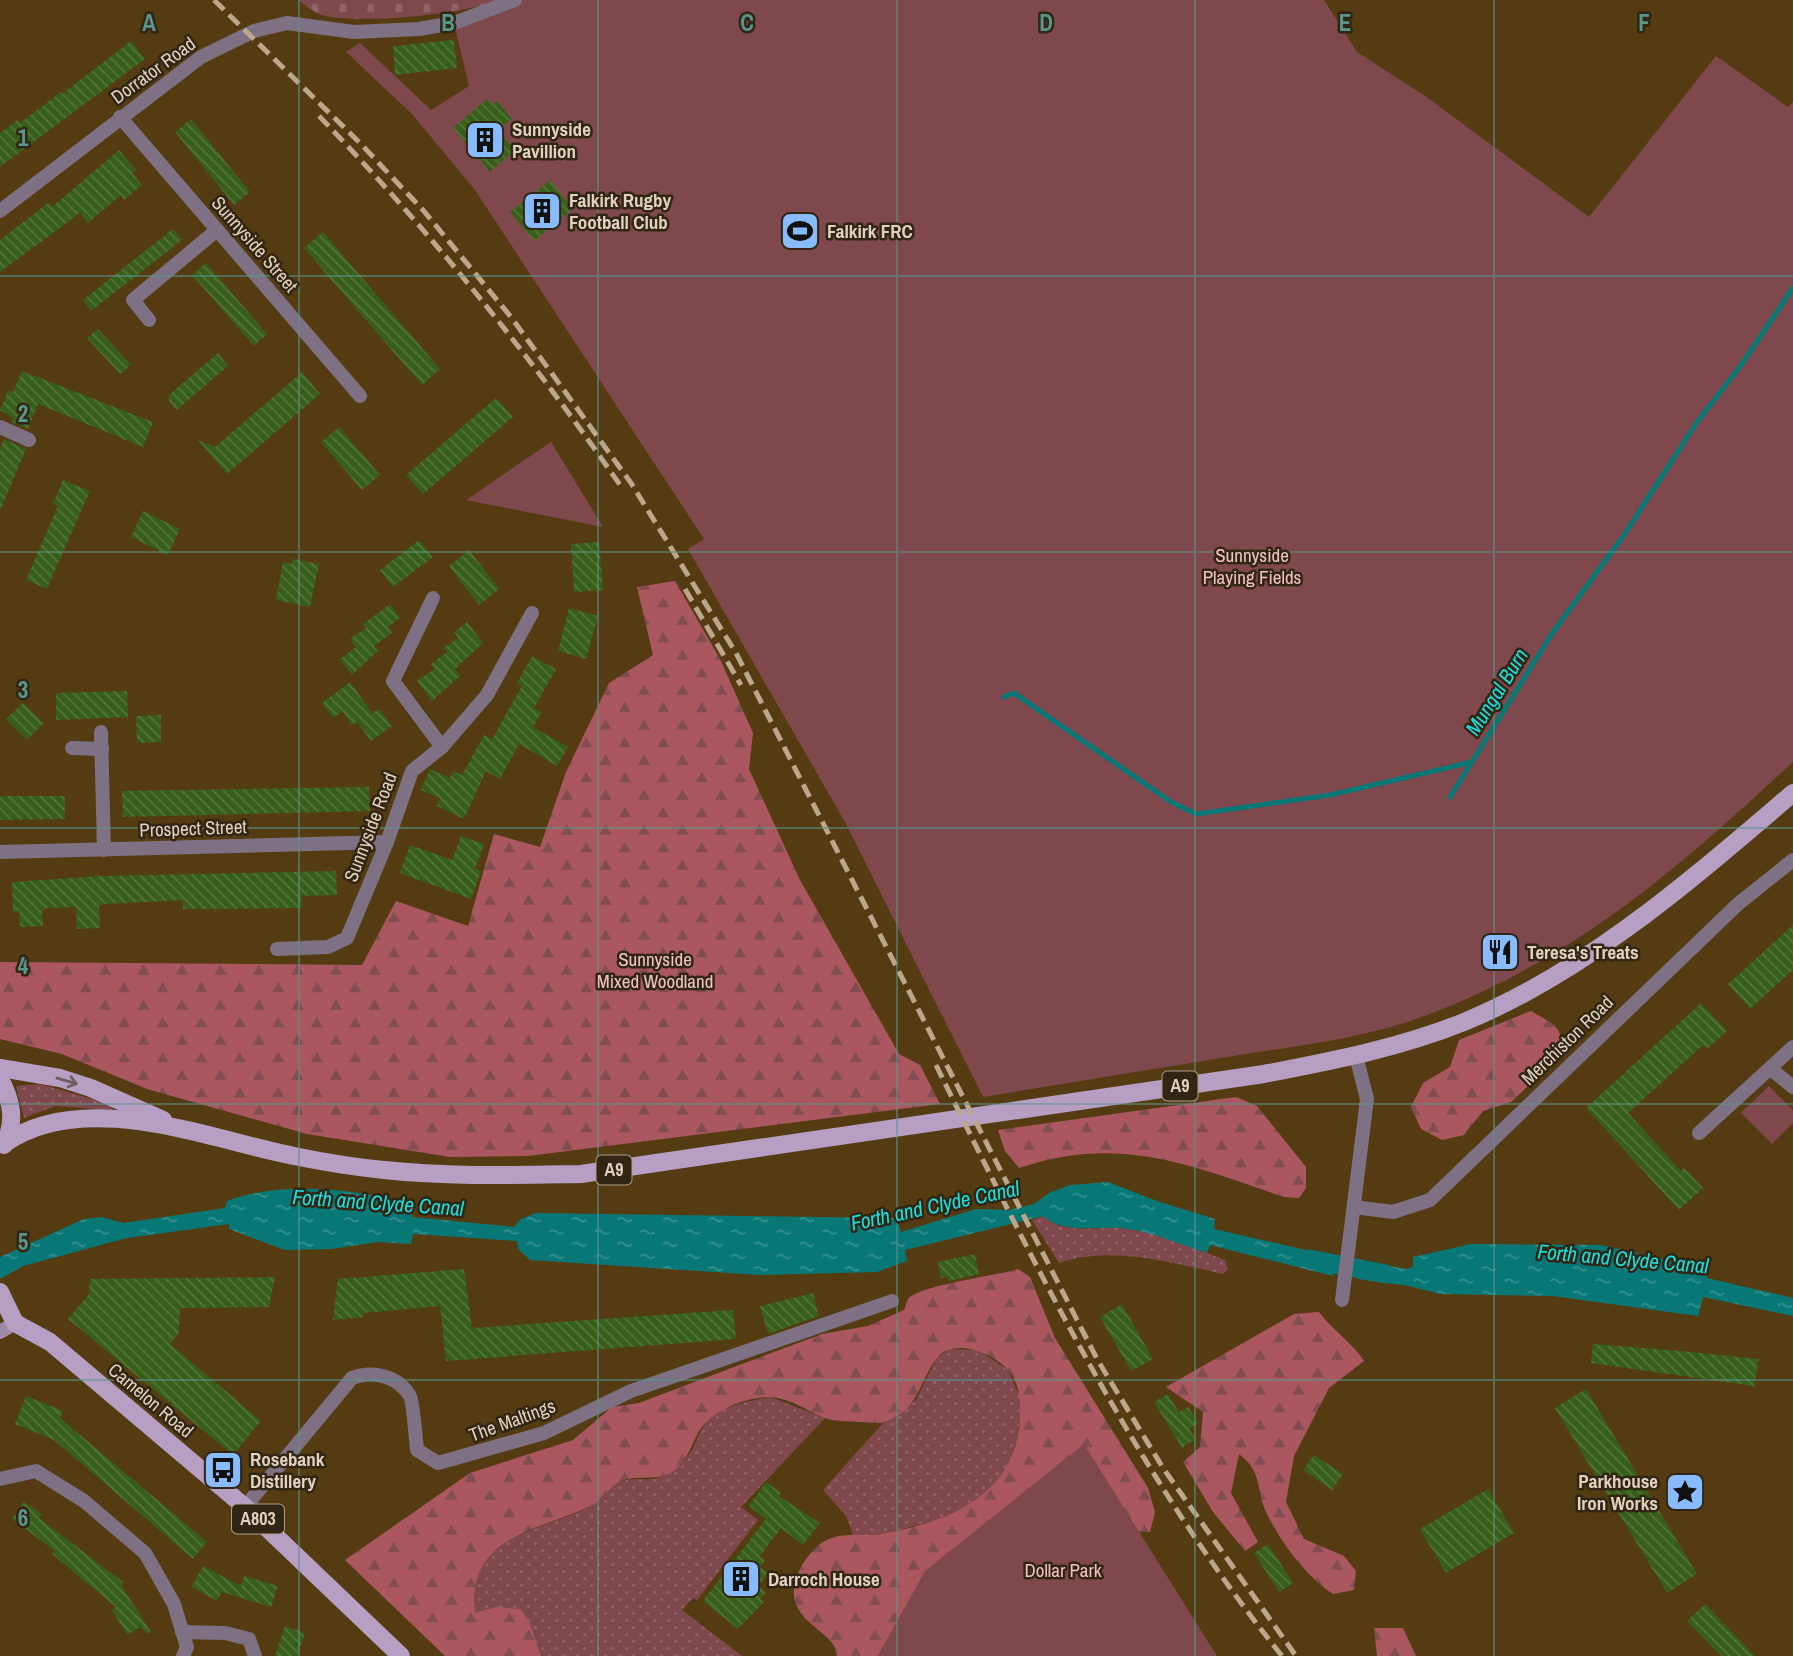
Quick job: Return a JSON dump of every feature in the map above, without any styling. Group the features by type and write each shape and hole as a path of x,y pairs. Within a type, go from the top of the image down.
{"main road":[{"name":"A9","path":"0,1069 60,1078 91,1088 176,1125 293,1156 383,1170 472,1176 581,1174 1264,1074 1356,1056 1464,1022 1547,980 1625,929 1708,865 1793,793"},
{"path":"0,1079 9,1095 13,1116 3,1147"},
{"name":"A9","path":"3,1147 21,1132 72,1118 176,1125"},
{"name":"Camelon Road","path":"0,1292 8,1328 50,1342 244,1507 401,1656"}],"street":[{"name":"Dorrator Road","path":"0,211 201,57 270,25 287,23 354,32 419,29 454,23 515,0"},
{"name":"Sunnyside Street","path":"120,117 360,396"},
{"path":"149,320 133,300 217,230"},
{"path":"0,427 29,440"},
{"path":"433,598 393,681 442,747"},
{"name":"Sunnyside Road","path":"277,949 328,947 346,937 387,842 412,771 442,747 487,695 532,613"},
{"path":"101,732 104,850"},
{"path":"72,748 102,749"},
{"name":"Prospect Street","path":"0,852 387,842"},
{"name":"Merchiston Road","path":"1354,1207 1393,1212 1430,1200 1738,904 1793,860"},
{"path":"1699,1133 1793,1047"},
{"path":"1342,1300 1367,1099 1356,1056"},
{"path":"1770,1069 1793,1087"},
{"name":"The Maltings","path":"244,1507 352,1378 364,1373 392,1378 411,1398 417,1450 438,1463 544,1433 631,1391 892,1301"},
{"path":"0,1479 36,1471 94,1510 145,1553 174,1604 187,1647 183,1656"},
{"path":"182,1632 225,1633 249,1639 255,1656"}],"green space":[{"path":"298,0 501,0 464,10 364,19 322,15"},
{"name":"Sunnyside Playing Fields","path":"515,0 1324,0 1357,52 1428,98 1589,217 1716,56 1788,107 1793,102 1793,762 1710,837 1626,905 1536,964 1435,1012 1388,1028 1338,1039 983,1097 845,822 688,549 704,539 475,190 412,114 346,52 360,43 431,110 469,86 454,23"},
{"path":"551,442 603,527 466,500"},
{"name":"Sunnyside Mixed Woodland","path":"675,581 720,659 753,733 749,769 800,880 899,1054 920,1065 940,1104 528,1156 450,1157 307,1134 147,1089 62,1054 0,1039 0,962 362,965 396,901 468,926 494,834 540,847 566,772 609,683 653,655 637,587"},
{"path":"1531,1011 1551,1023 1559,1032 1562,1054 1511,1102 1483,1111 1464,1135 1442,1140 1421,1129 1411,1107 1423,1083 1450,1067 1459,1040"},
{"path":"40,1084 113,1105 112,1110 55,1106 24,1118 16,1086"},
{"path":"1769,1086 1793,1110 1793,1123 1772,1144 1741,1113"},
{"path":"1236,1097 1257,1106 1306,1167 1306,1188 1299,1198 1284,1197 1185,1165 1122,1154 1055,1158 1019,1168 1005,1151 998,1130"},
{"path":"1043,1216 1061,1226 1083,1229 1117,1228 1176,1241 1225,1260 1228,1269 1223,1274 1162,1261 1120,1256 1079,1258 1059,1263 1032,1220"},
{"path":"1018,1269 1030,1277 1055,1338 1148,1488 1155,1512 1150,1532 1106,1530 905,1608 878,1656 837,1656 828,1638 809,1622 795,1602 794,1588 799,1571 810,1554 825,1541 839,1536 886,1533 931,1522 972,1502 989,1489 1003,1472 1013,1453 1019,1429 1020,1406 1013,1376 1001,1364 983,1353 963,1348 944,1352 931,1367 912,1402 896,1417 882,1423 831,1420 790,1401 769,1397 738,1403 709,1419 684,1460 672,1472 660,1477 622,1481 591,1506 509,1540 493,1552 482,1567 475,1587 475,1613 496,1607 520,1609 529,1621 541,1656 445,1656 345,1560 470,1473 573,1440 612,1407 639,1403 822,1334 868,1326 904,1310 908,1299 927,1289"},
{"path":"1319,1312 1364,1361 1329,1388 1294,1456 1286,1502 1304,1539 1344,1556 1356,1571 1354,1590 1333,1594 1305,1569 1281,1538 1264,1507 1256,1475 1239,1454 1231,1493 1258,1542 1245,1551 1213,1512 1183,1462 1200,1447 1203,1412 1166,1387 1294,1314"},
{"path":"950,1349 978,1350 1008,1370 1022,1402 1017,1442 1008,1466 983,1498 937,1520 884,1534 853,1535 846,1516 823,1490 883,1423 916,1400 937,1357"},
{"path":"770,1397 825,1418 741,1507 758,1520 697,1600 693,1598 682,1610 742,1656 541,1656 529,1621 496,1607 475,1614 475,1588 482,1568 493,1553 509,1541 590,1507 623,1481 651,1479 663,1475 687,1457 703,1426 716,1413"},
{"name":"Dollar Park","path":"1084,1444 1217,1656 878,1656 925,1571"},
{"path":"1374,1628 1403,1628 1416,1656 1377,1656"}],"water":[{"path":"1108,1182 1215,1219 1214,1229 1336,1257 1333,1276 1210,1245 1207,1253 1138,1231 1062,1226 1043,1216 905,1250 907,1261 877,1272 760,1275 530,1260 518,1249 517,1241 413,1234 411,1244 378,1242 331,1249 285,1250 229,1229 229,1224 127,1238 23,1266 0,1279 0,1257 84,1219 102,1217 123,1223 225,1208 227,1201 272,1191 320,1189 367,1194 412,1203 412,1217 514,1227 521,1219 536,1213 897,1218 901,1232 976,1209 1009,1210 1034,1204 1049,1193 1070,1185"},
{"path":"1471,1244 1601,1245 1707,1269 1707,1278 1793,1298 1793,1316 1703,1297 1698,1316 1553,1296 1440,1294 1409,1286 1358,1279 1362,1261 1406,1269 1413,1267 1413,1257"}],"building":[{"path":"454,40 457,68 395,75 393,46"},
{"path":"131,41 145,59 0,167 0,133 17,120 20,123 61,92 62,94"},
{"name":"Sunnyside Pavillion","path":"487,99 492,105 497,101 512,119 498,130 515,150 490,172 453,128"},
{"path":"191,119 250,192 234,205 175,132"},
{"path":"119,150 136,170 132,173 142,185 124,200 121,195 88,223 80,213 0,272 0,240 48,203 52,207"},
{"name":"Falkirk Rugby Football Club","path":"550,180 573,209 534,241 510,212"},
{"path":"173,229 182,240 91,311 83,300"},
{"path":"323,232 440,369 422,385 304,248"},
{"path":"206,263 267,334 254,346 192,275"},
{"path":"98,329 131,365 120,374 87,338"},
{"path":"218,353 228,366 177,410 169,401 169,395"},
{"path":"22,371 153,422 143,447 38,404 28,429 12,422 13,418 0,410 8,390 13,392"},
{"path":"302,372 320,394 227,474 198,440 215,447"},
{"path":"496,398 513,417 423,494 406,475"},
{"path":"339,427 380,475 362,490 321,442"},
{"path":"4,439 26,449 0,511 0,449"},
{"path":"63,480 90,491 47,589 26,580 58,506 53,504"},
{"path":"143,511 180,529 168,555 131,537"},
{"path":"419,540 433,557 393,587 380,570"},
{"path":"599,542 603,590 574,592 571,544"},
{"path":"469,550 499,589 479,605 449,566"},
{"path":"293,559 319,564 310,607 276,600 283,562 292,564"},
{"path":"390,604 400,618 388,627 392,633 374,646 378,651 352,675 340,659 356,647 350,639 366,628 363,624"},
{"path":"569,608 598,616 586,659 558,651"},
{"path":"467,622 483,643 455,669 460,676 432,701 417,681 434,669 431,664 447,652 444,648 458,638 454,632"},
{"path":"532,656 556,669 534,708 542,712 533,727 568,747 557,766 519,744 500,779 486,771 464,819 437,806 440,798 421,790 430,769 450,778 453,771 462,775 484,735 492,739 522,686 517,683"},
{"path":"350,682 372,713 379,709 392,726 371,741 357,722 352,725 342,711 333,718 322,703"},
{"path":"127,691 128,717 56,720 56,693"},
{"path":"23,703 44,723 27,740 6,719"},
{"path":"161,715 161,742 137,743 136,716"},
{"path":"369,787 370,811 123,817 122,791"},
{"path":"0,796 65,796 65,819 0,820"},
{"path":"461,836 484,844 475,869 481,871 471,899 400,873 410,845 452,860"},
{"path":"336,871 337,895 301,896 302,908 183,909 183,900 104,904 99,906 100,928 77,929 76,907 47,908 42,911 43,926 20,927 19,911 13,912 12,882 103,876"},
{"path":"1793,925 1793,970 1750,1009 1728,984"},
{"path":"1701,1003 1727,1031 1707,1049 1703,1045 1628,1113 1681,1171 1684,1168 1703,1188 1679,1210 1586,1108"},
{"path":"975,1254 979,1274 949,1281 948,1277 941,1278 938,1262"},
{"path":"464,1269 472,1328 733,1310 736,1339 446,1361 440,1306 363,1313 364,1317 333,1320 338,1279"},
{"path":"275,1277 269,1307 180,1308 179,1333 170,1344 261,1421 233,1455 68,1319 89,1294 90,1279"},
{"path":"813,1293 819,1316 768,1334 760,1306"},
{"path":"1122,1304 1153,1359 1131,1371 1100,1317"},
{"path":"1593,1344 1759,1359 1754,1386 1591,1363"},
{"path":"1586,1389 1697,1574 1667,1593 1555,1408"},
{"path":"1168,1394 1179,1412 1188,1407 1198,1423 1189,1429 1196,1439 1182,1448 1154,1402"},
{"path":"26,1396 63,1411 60,1418 207,1542 193,1559 54,1440 15,1424"},
{"path":"1314,1455 1343,1474 1332,1490 1303,1470"},
{"path":"766,1482 781,1493 779,1496 820,1523 803,1545 781,1528 760,1556 765,1560 760,1567 768,1573 758,1586 766,1592 760,1599 764,1602 738,1629 703,1601 766,1519 749,1506"},
{"path":"1488,1489 1514,1533 1446,1573 1420,1529"},
{"path":"24,1502 42,1514 39,1518 123,1582 121,1585 151,1632 148,1634 140,1627 127,1635 112,1610 116,1607 52,1554 55,1551 12,1519"},
{"path":"1268,1544 1293,1583 1279,1592 1254,1553"},
{"path":"203,1566 241,1586 244,1576 278,1586 271,1607 222,1592 217,1601 192,1587"},
{"path":"1705,1604 1755,1656 1721,1656 1687,1621"},
{"path":"285,1626 305,1633 297,1656 275,1656"}],"waterway":[{"name":"Mungal Burn","path":"1004,697 1014,693 1171,802 1196,814 1330,795 1472,762 1551,635 1624,535 1697,422 1739,368 1793,288"},
{"path":"1450,797 1472,762"},
{"name":"Forth and Clyde Canal","path":"1309,1259 1386,1274"}],"railway":[{"path":"214,0 359,142 423,210 511,317 631,483 736,653 1097,1359 1163,1468 1296,1656"},
{"path":"319,116 400,204 477,294 620,485"},
{"path":"685,589 741,685"},
{"path":"936,1065 1052,1295 1136,1444 1181,1517 1282,1656"}],"place":[{"name":"Sunnyside Pavillion","path":"485,140"},
{"name":"Falkirk Rugby Football Club","path":"542,211"},
{"name":"Falkirk FRC","path":"800,231"},
{"name":"Teresa's Treats","path":"1500,952"},
{"name":"Rosebank Distillery","path":"223,1470"},
{"name":"Parkhouse Iron Works","path":"1685,1492"},
{"name":"Darroch House","path":"741,1579"}]}
